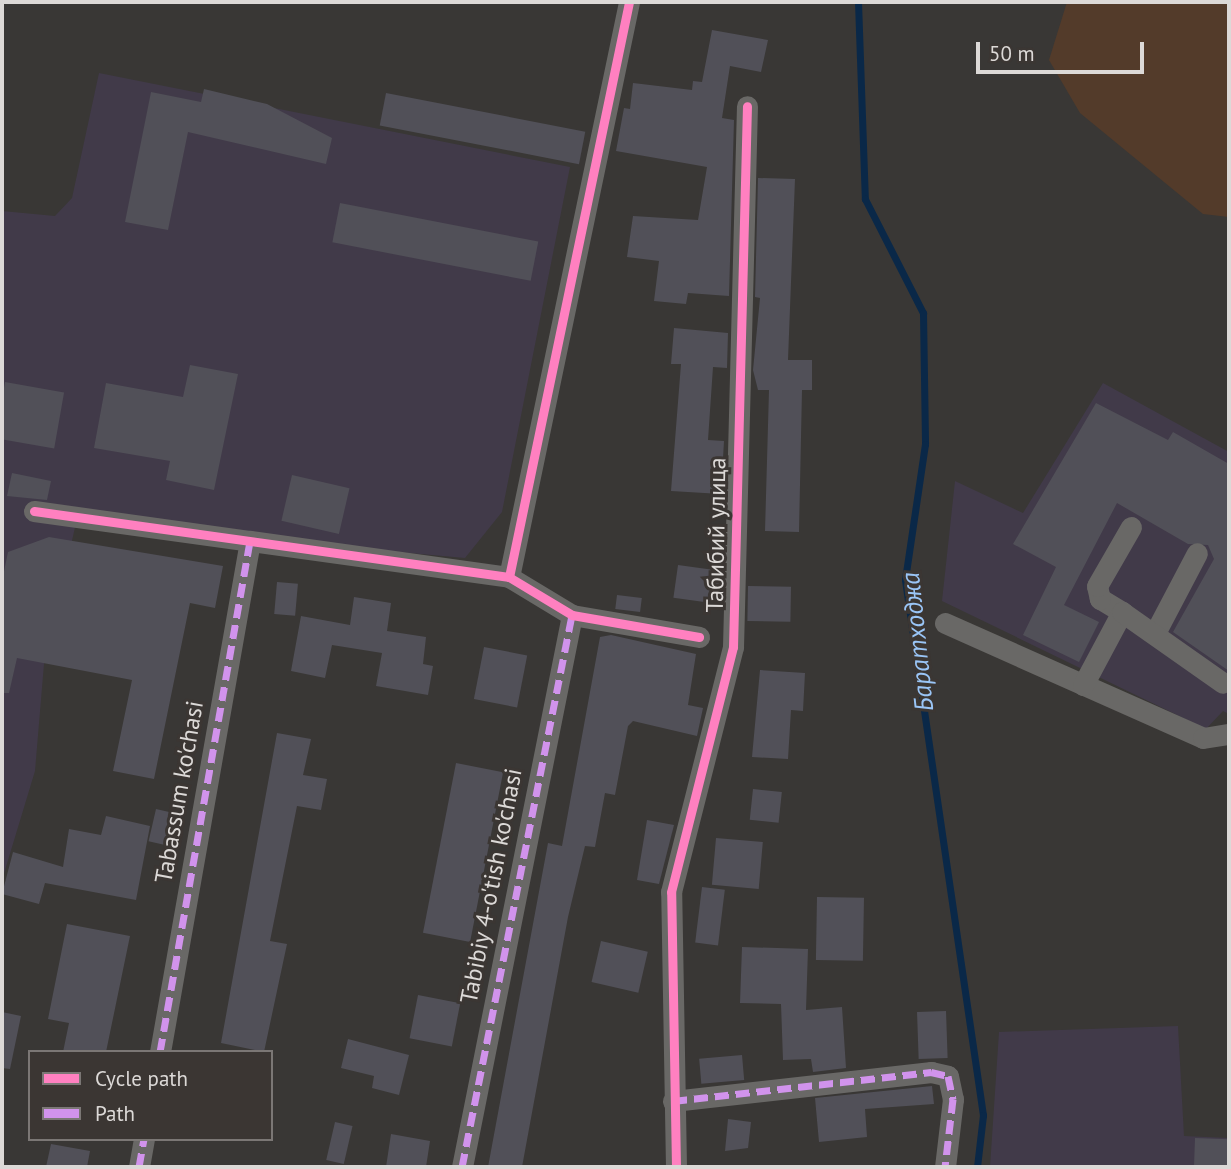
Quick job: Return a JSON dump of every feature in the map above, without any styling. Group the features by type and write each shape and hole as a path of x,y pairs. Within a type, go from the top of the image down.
{"street":[{"path":"509,577 629,2"},
{"name":"Табибий улица","path":"676,1167 671,892 733,647 747,106"},
{"path":"34,511 509,577 572,615 699,637"},
{"path":"1131,527 1097,586 1100,599 1156,633 1223,683"},
{"name":"Tabassum ko'chasi","path":"160,1050 250,541"},
{"path":"1156,633 1197,554"},
{"path":"1083,685 1122,612"},
{"name":"Tabibiy 4-o'tish ko'chasi","path":"462,1167 572,615"},
{"path":"945,623 1203,738 1229,734"},
{"path":"673,1101 932,1072 948,1076 953,1100 945,1167"},
{"path":"139,1167 144,1141"}],"shaded area":[{"path":"1067,2 1229,2 1229,217 1203,214 1080,113 1049,60"},
{"path":"99,73 570,167 502,512 465,558 76,523 44,664 35,771 2,880 2,211 55,216 72,198"},
{"path":"1103,383 1229,452 1229,714 1223,711 1206,729 942,601 955,481 1023,513"},
{"path":"1178,1026 1184,1136 1229,1138 1229,1167 990,1167 999,1032"}],"building":[{"path":"712,30 768,40 761,72 730,66 722,118 734,120 729,296 688,293 686,304 654,301 659,261 627,257 633,216 698,220 707,167 616,151 624,108 630,109 633,83 692,90 693,81 702,82"},
{"path":"204,89 267,104 332,138 326,164 188,132 168,230 125,222 151,92 201,102"},
{"path":"386,93 585,132 579,164 380,125"},
{"path":"758,178 795,179 788,360 812,360 812,390 802,390 799,532 765,531 769,390 758,390 753,370 760,298 755,297"},
{"path":"340,203 538,242 531,281 332,242"},
{"path":"674,328 728,333 727,368 713,367 708,440 724,441 721,494 671,491 681,364 671,364"},
{"path":"190,365 238,374 214,490 166,480 170,461 94,448 106,383 183,397"},
{"path":"5,382 64,392 54,449 2,439 2,399"},
{"path":"1096,403 1168,440 1173,432 1229,464 1229,671 1173,632 1214,559 1208,545 1188,544 1117,503 1064,605 1099,622 1079,662 1023,635 1056,567 1013,544"},
{"path":"12,473 51,481 47,500 7,496"},
{"path":"292,475 349,488 339,534 281,521"},
{"path":"49,537 223,566 215,608 190,603 154,779 113,771 132,680 17,658 9,693 2,693 2,581 8,552"},
{"path":"678,565 722,571 717,604 673,598"},
{"path":"277,582 298,584 295,616 274,614"},
{"path":"748,586 791,587 790,622 747,621"},
{"path":"617,595 642,598 640,612 615,609"},
{"path":"354,597 391,603 387,631 426,637 423,664 433,666 428,695 376,686 382,653 332,645 325,678 291,671 301,616 350,625"},
{"path":"611,635 696,654 688,705 703,708 697,736 633,721 628,726 615,795 605,793 595,847 585,846 568,917 522,1167 488,1167 548,843 562,846 600,637"},
{"path":"484,647 527,655 517,707 474,699"},
{"path":"760,670 805,673 803,711 791,710 788,759 752,757"},
{"path":"277,733 311,739 303,775 327,779 321,810 297,806 270,941 287,944 264,1050 221,1043"},
{"path":"456,763 503,772 470,942 423,933"},
{"path":"753,789 782,792 779,823 750,820"},
{"path":"156,809 182,815 175,847 149,841"},
{"path":"106,816 150,826 136,900 45,883 39,904 2,894 13,852 63,867 69,829 101,835"},
{"path":"647,820 674,825 659,884 637,880"},
{"path":"716,838 763,842 759,889 712,885"},
{"path":"702,887 725,890 718,945 695,943"},
{"path":"817,897 864,898 863,961 816,960"},
{"path":"67,924 130,936 106,1050 63,1050 69,1023 48,1019"},
{"path":"601,941 648,952 638,993 592,982"},
{"path":"742,947 808,949 806,1010 842,1007 846,1068 813,1072 811,1059 783,1060 781,1004 740,1003"},
{"path":"418,995 460,1003 452,1046 410,1038"},
{"path":"946,1011 948,1058 919,1059 917,1012"},
{"path":"2,1012 21,1016 10,1069 2,1068"},
{"path":"348,1039 409,1055 399,1095 372,1088 374,1076 341,1068"},
{"path":"742,1055 744,1080 701,1084 699,1059"},
{"path":"932,1086 934,1104 865,1109 867,1137 819,1142 815,1098"},
{"path":"728,1119 751,1122 748,1148 725,1151"},
{"path":"335,1122 353,1126 344,1164 326,1160"},
{"path":"391,1134 430,1141 426,1167 386,1167"},
{"path":"1195,1138 1229,1139 1228,1167 1194,1167"},
{"path":"51,1144 90,1151 87,1167 46,1167"}],"waterway":[{"name":"Баратходжа","path":"858,2 865,199 923,313 925,444 905,580 983,1115 977,1167"}],"marked path":[{"path":"160,1050 250,541"},
{"path":"462,1167 572,615"},
{"path":"673,1101 931,1072 948,1076 953,1099 945,1167"},
{"path":"139,1167 144,1141"}],"cycle path":[{"path":"509,577 629,2"},
{"path":"676,1167 671,892 733,647 747,106"},
{"path":"34,511 509,577 572,615 699,637"}]}
